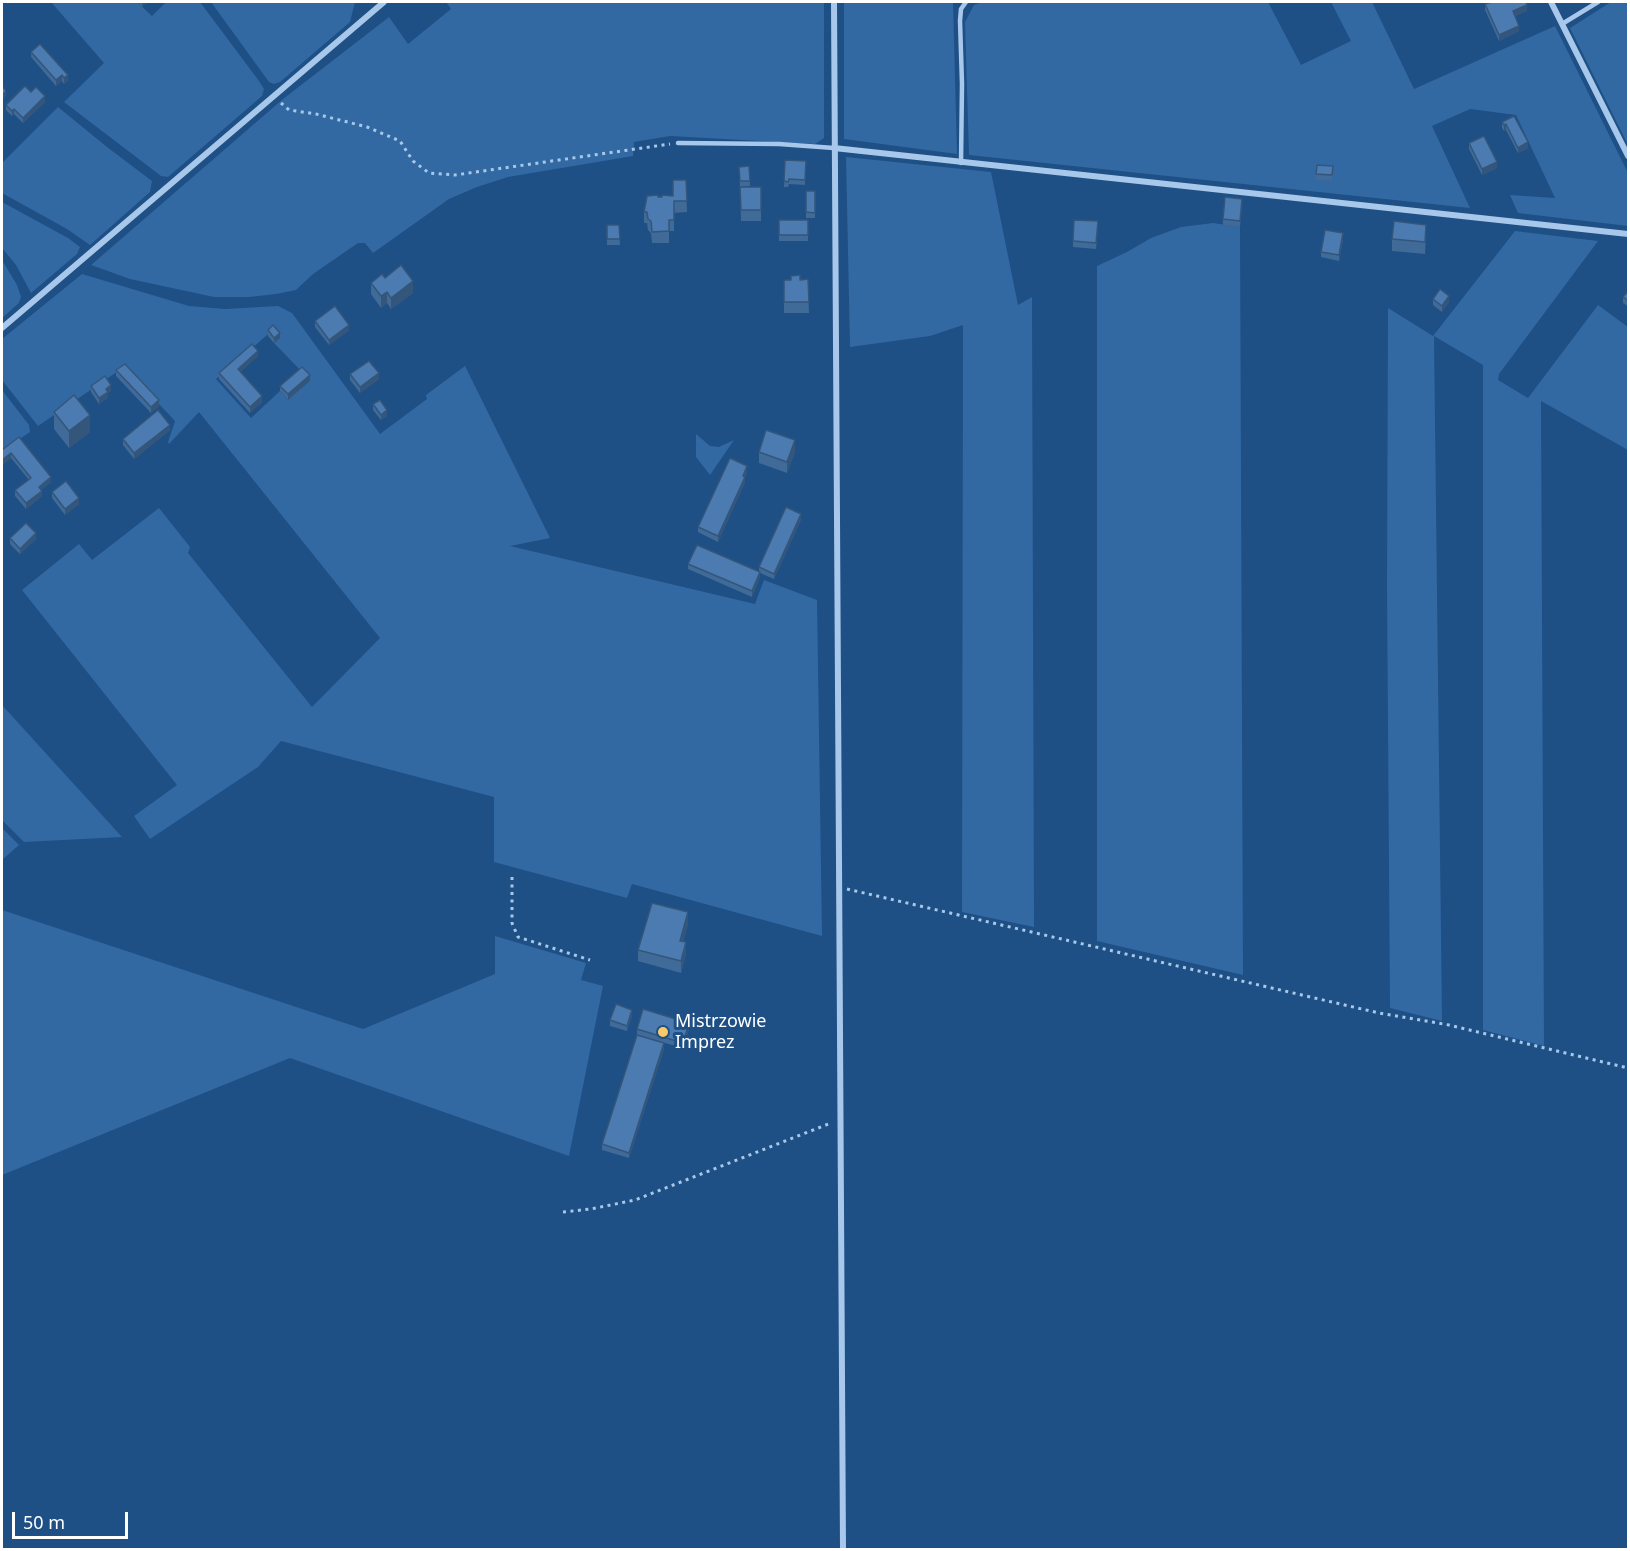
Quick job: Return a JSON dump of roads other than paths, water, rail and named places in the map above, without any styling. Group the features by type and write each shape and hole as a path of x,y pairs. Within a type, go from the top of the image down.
{"street":[{"path":"2,328 382,2"},
{"path":"834,2 843,1550"},
{"path":"1551,2 1629,156"},
{"path":"834,148 1629,234"}],"lane":[{"path":"961,163 960,21 966,2"},
{"path":"1562,24 1598,2"},
{"path":"678,143 779,144 834,148"}],"place":[{"name":"Mistrzowie Imprez","path":"663,1032"}]}
